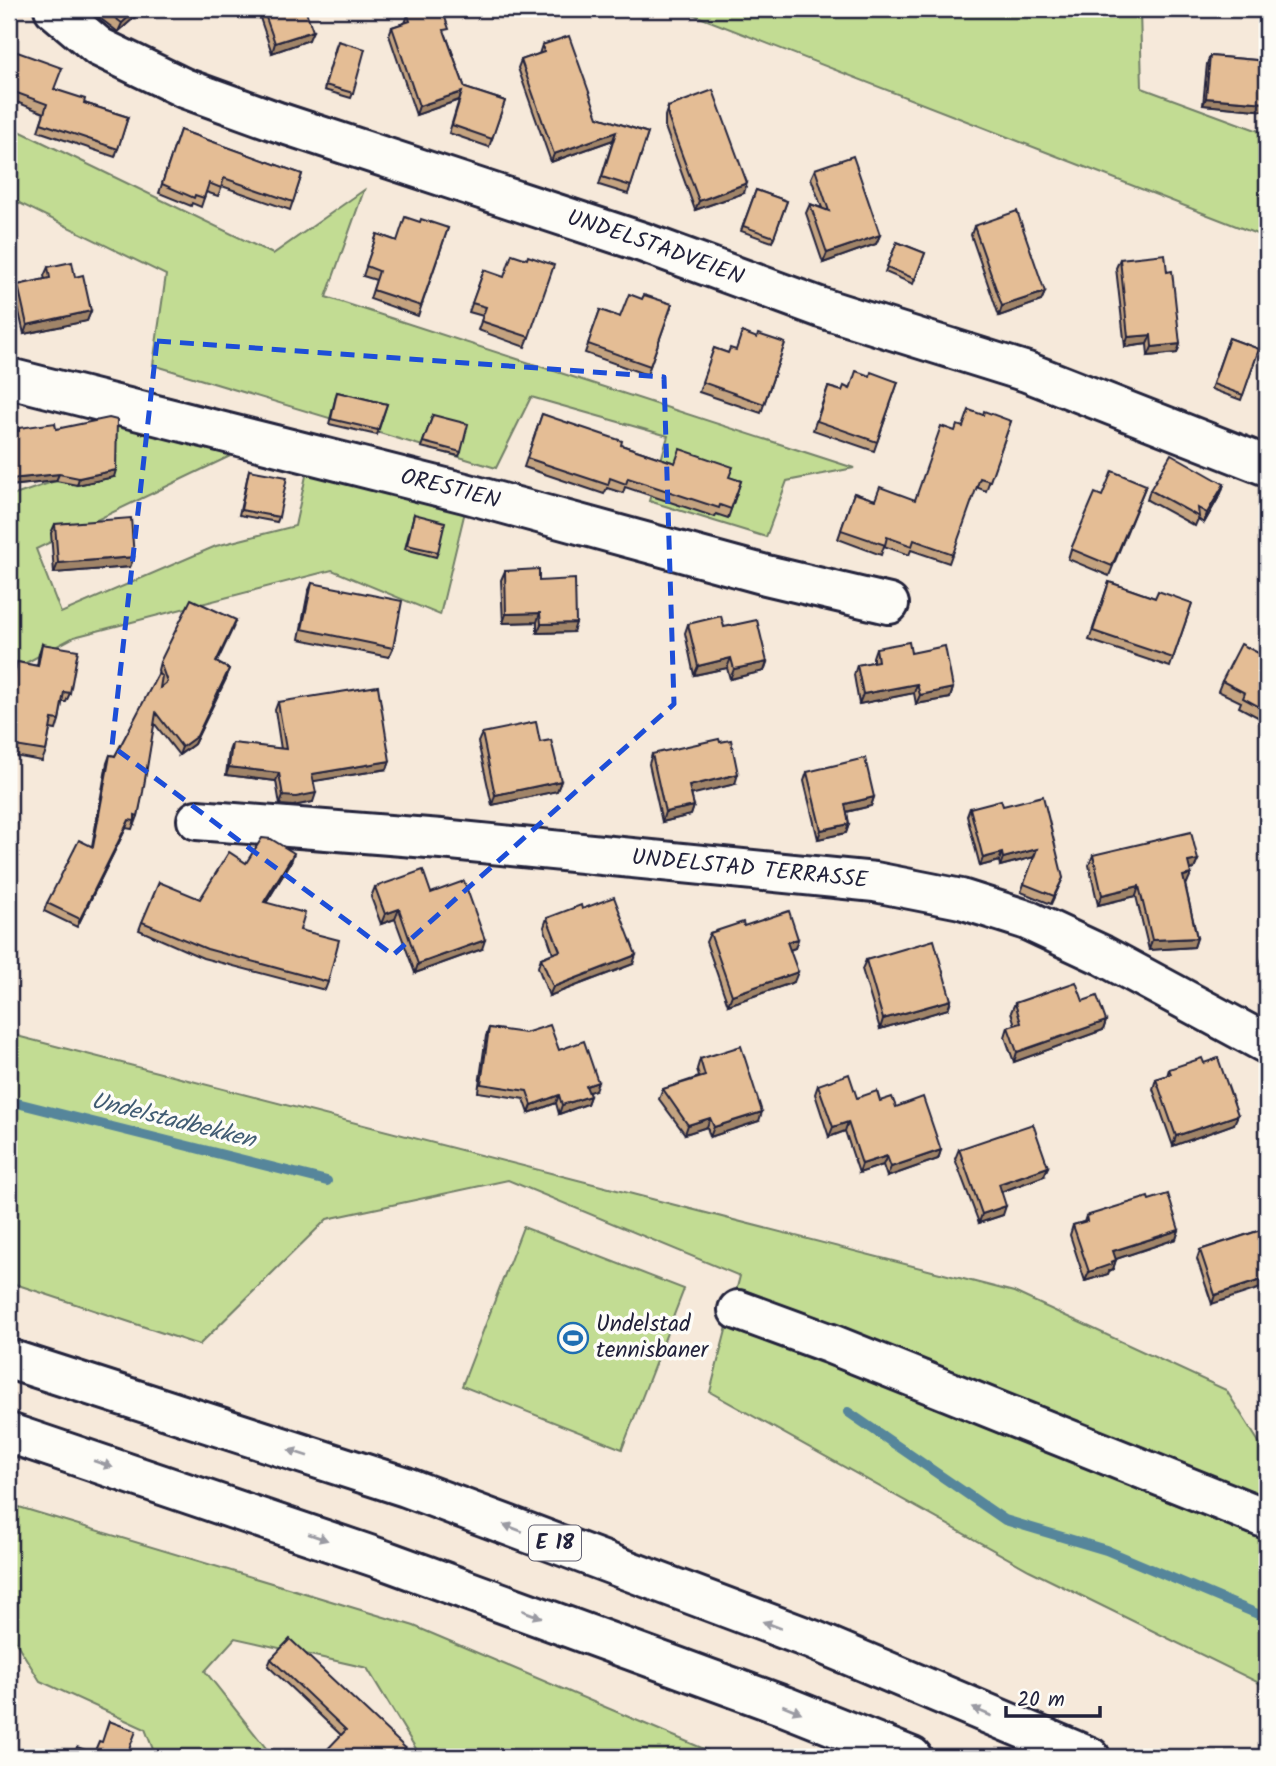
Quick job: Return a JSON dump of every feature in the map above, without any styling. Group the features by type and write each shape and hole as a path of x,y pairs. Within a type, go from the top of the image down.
{"main road":[{"name":"UNDELSTADVEIEN","path":"54,9 99,47 184,88 278,122 642,242 821,308 1027,372 1267,466"},
{"name":"ORESTIEN","path":"9,377 465,493 766,575 890,604"},
{"name":"UNDELSTAD TERRASSE","path":"197,820 440,839 875,881 948,897 1027,920 1090,949 1267,1044"},
{"path":"738,1310 870,1359 1267,1519"},
{"name":"E 18","path":"9,1359 406,1487 813,1640 1090,1757"},
{"path":"9,1433 400,1566 785,1706 912,1757"}],"highlighted area":[{"path":"157,341 664,377 674,704 393,955 112,746"}],"green space":[{"path":"679,9 1140,9 1142,88 1267,134 1267,238"},
{"path":"9,126 273,254 364,190 326,297 854,468 787,481 766,537 649,501 668,436 531,397 496,468 153,365 166,275 9,198"},
{"path":"109,415 249,447 36,549 61,613 216,546 295,526 309,462 467,503 440,615 332,570 74,637 9,672 9,497 90,469"},
{"path":"9,1034 1014,1292 1226,1390 1267,1455 1267,1687 1029,1570 710,1392 740,1276 508,1180 327,1219 199,1345 9,1282"},
{"name":"Undelstad tennisbaner","path":"523,1227 684,1289 622,1449 462,1386"},
{"path":"9,1504 414,1626 723,1757 421,1757 367,1668 235,1638 205,1671 273,1757 156,1757 145,1729 40,1681 9,1631"}],"building":[{"path":"103,9 137,9 122,23"},
{"path":"263,9 305,9 313,31 275,43"},
{"path":"427,9 442,9 449,29 444,30 465,88 505,101 492,139 452,125 462,92 419,106 392,27 410,21 408,15"},
{"path":"569,36 598,117 648,133 631,186 602,177 616,132 554,154 521,60 544,52 542,45"},
{"path":"338,41 365,49 353,93 325,85"},
{"path":"9,49 62,68 54,89 85,99 84,103 128,117 118,149 41,123 47,104 9,90"},
{"path":"1210,56 1267,61 1267,103 1206,98"},
{"path":"713,90 747,183 699,201 668,117 668,107"},
{"path":"180,130 302,174 293,202 224,178 221,188 209,183 204,198 195,195 194,198 162,184"},
{"path":"853,156 880,235 827,253 810,204 829,211 815,169"},
{"path":"756,190 787,201 774,237 743,226"},
{"path":"1017,211 1045,292 1002,306 974,226"},
{"path":"405,217 448,228 421,306 373,290 379,271 366,266 377,234 397,241"},
{"path":"897,242 925,253 915,279 887,267"},
{"path":"512,254 527,259 528,256 554,265 529,337 481,321 486,307 472,303 484,270 504,277"},
{"path":"1165,254 1167,272 1172,271 1180,344 1152,347 1151,335 1128,337 1120,259"},
{"path":"72,262 75,277 83,275 91,311 27,325 18,285 50,278 48,267"},
{"path":"629,294 642,299 644,295 672,304 650,366 588,344 600,310 620,317"},
{"path":"742,332 785,343 764,404 702,382 714,348 728,353 730,348 736,350"},
{"path":"1229,338 1259,349 1243,395 1213,384"},
{"path":"856,371 870,376 871,372 898,382 877,442 817,421 828,387 842,391 844,386 850,389"},
{"path":"337,392 387,404 378,430 331,419"},
{"path":"969,410 983,415 984,411 1011,421 990,481 980,478 953,554 914,540 912,546 887,537 885,545 841,530 854,493 875,500 880,487 915,500 941,426 955,431 957,425 963,427"},
{"path":"542,414 622,441 621,445 675,463 680,449 733,467 729,477 741,481 731,509 720,505 719,508 628,478 626,484 610,478 608,485 527,458"},
{"path":"433,415 468,424 461,452 423,442"},
{"path":"109,418 117,420 116,470 79,478 59,474 10,479 9,432 55,423 56,429"},
{"path":"1171,454 1224,484 1207,513 1198,508 1199,517 1150,490"},
{"path":"249,470 287,477 279,517 241,510"},
{"path":"1112,471 1146,485 1112,566 1071,549 1095,493 1102,496"},
{"path":"414,514 445,522 438,552 407,545"},
{"path":"131,518 134,557 58,563 55,524"},
{"path":"539,569 539,581 575,579 576,623 541,624 540,613 506,614 505,571"},
{"path":"1109,582 1155,598 1158,591 1192,603 1173,658 1093,631"},
{"path":"312,583 402,601 393,648 302,629"},
{"path":"191,599 236,620 216,662 229,669 197,736 182,747 156,713 138,816 135,815 135,821 129,820 80,919 47,903 79,840 93,847 110,755 115,756 158,674 162,676 160,688 167,682 160,662"},
{"path":"721,616 724,627 757,620 767,662 734,669 731,658 698,666 688,624"},
{"path":"909,642 911,653 945,646 953,688 920,695 917,684 863,694 857,665 878,661 876,648"},
{"path":"42,644 78,650 70,693 64,692 59,720 52,719 46,751 9,745 9,706 17,662 38,666"},
{"path":"1241,644 1266,657 1267,653 1267,711 1243,698 1245,693 1222,681"},
{"path":"378,686 390,761 312,774 316,793 296,797 283,796 279,773 229,767 232,743 286,749 278,702"},
{"path":"536,722 540,742 551,740 561,781 495,795 482,733"},
{"path":"719,739 720,742 731,740 738,774 689,786 694,806 665,812 652,754"},
{"path":"865,758 874,797 845,804 849,824 821,830 807,772"},
{"path":"1043,796 1063,878 1054,896 1024,884 1037,849 1003,858 1002,853 983,858 970,808 1001,800 1003,806"},
{"path":"1191,832 1198,860 1188,862 1191,874 1183,876 1197,938 1152,940 1139,886 1102,895 1093,855"},
{"path":"262,838 271,839 294,853 264,902 305,913 300,930 339,940 328,982 207,949 142,922 159,882 200,899 229,852 246,863"},
{"path":"423,870 431,893 464,881 485,940 418,964 399,909 385,914 375,887"},
{"path":"614,897 636,955 553,987 541,958 560,951 547,918 581,905 582,909"},
{"path":"789,911 798,939 787,942 798,972 732,995 710,933 743,922 744,926"},
{"path":"934,940 951,1000 883,1019 866,960"},
{"path":"1076,982 1083,1001 1097,996 1106,1021 1017,1052 1008,1027 1021,1023 1015,1003"},
{"path":"550,1025 559,1050 584,1041 598,1082 586,1086 590,1096 562,1105 559,1095 532,1105 527,1091 481,1084 489,1028 525,1033"},
{"path":"741,1046 762,1112 714,1127 710,1118 688,1125 663,1089 705,1076 700,1059"},
{"path":"1202,1058 1204,1063 1218,1058 1238,1115 1176,1136 1156,1079 1171,1074 1169,1069"},
{"path":"849,1074 857,1098 877,1091 880,1101 892,1097 896,1107 923,1097 941,1150 891,1167 887,1156 862,1164 848,1122 833,1127 818,1085"},
{"path":"1033,1124 1048,1167 999,1184 1006,1206 982,1214 959,1149"},
{"path":"1168,1194 1179,1230 1113,1251 1116,1260 1111,1262 1112,1264 1089,1272 1073,1225 1087,1221 1086,1216 1148,1197 1149,1200"},
{"path":"1267,1228 1267,1278 1215,1295 1200,1250"},
{"path":"290,1639 415,1757 320,1757 346,1730 271,1659"},
{"path":"109,1721 136,1731 126,1757 73,1757 77,1747 94,1753 99,1741 102,1742"}],"waterway":[{"name":"Undelstadbekken","path":"9,1101 327,1181"},
{"path":"848,1412 1005,1520 1106,1550 1267,1618"}],"place":[{"name":"Undelstad tennisbaner","path":"573,1338"}]}
